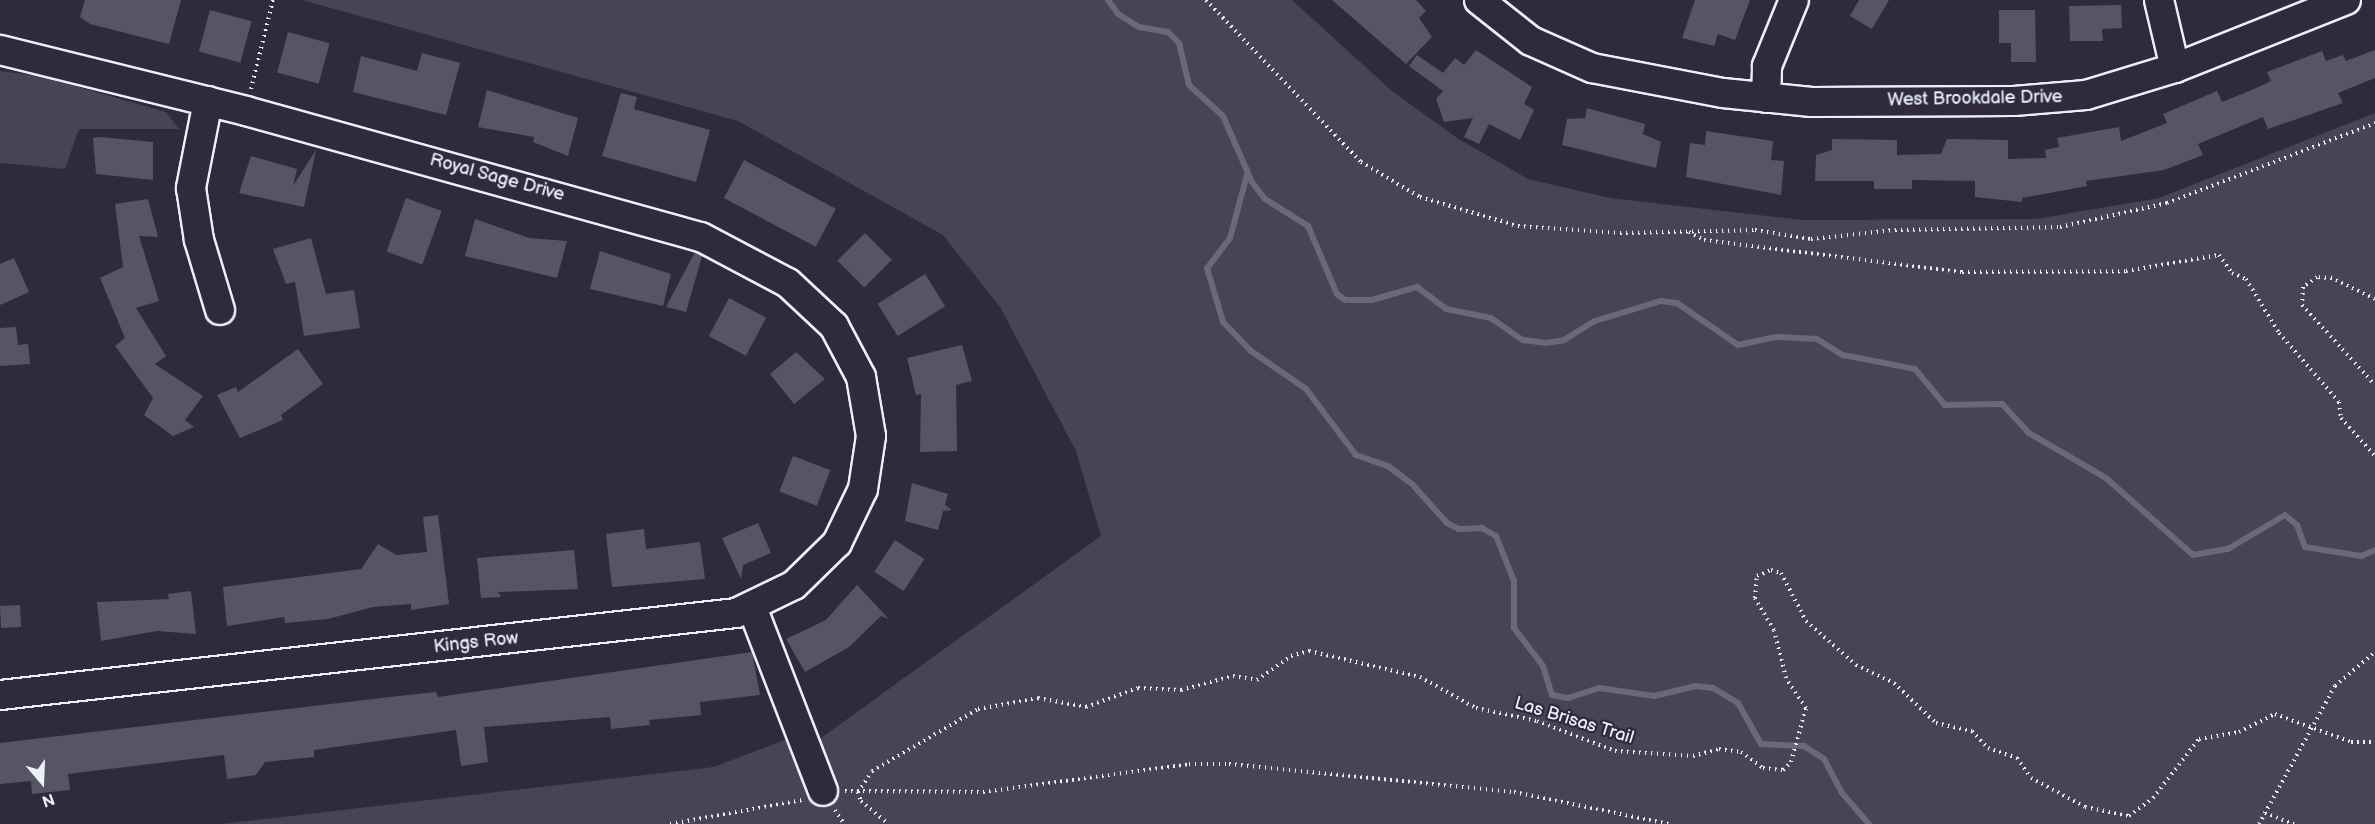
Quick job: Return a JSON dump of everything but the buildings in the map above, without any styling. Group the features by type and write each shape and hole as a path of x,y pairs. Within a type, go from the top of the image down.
{"street":[{"name":"West Brookdale Drive","path":"1479,0 1531,41 1592,68 1766,98 2050,100 2117,88 2175,68 2346,0"},
{"path":"1766,98 1767,66 1794,0"},
{"path":"2158,0 2175,68"},
{"name":"Royal Sage Drive","path":"0,50 208,101 669,224 788,283 821,311 850,351 869,408 870,458"},
{"path":"208,101 191,188 194,220 220,310"},
{"name":"Kings Row","path":"0,695 708,618 752,607 794,585 837,543 863,489 870,458"},
{"path":"752,607 823,791"}],"path":[{"path":"250,92 273,0"},
{"path":"1206,0 1361,162 1420,197 1518,226 1689,232 1755,230 1811,239 1895,230 2060,227 2167,203 2375,123"},
{"path":"1689,232 1704,240 1962,272 2126,271 2219,255 2232,273 2246,279 2279,333 2338,402 2341,418 2375,456"},
{"path":"2375,299 2332,278 2317,277 2303,287 2302,305 2375,385"},
{"name":"Las Brisas Trail","path":"858,792 872,771 978,709 1038,698 1086,706 1138,688 1181,690 1233,676 1257,680 1291,656 1309,651 1420,677 1476,708 1537,721 1633,755 1671,751 1693,756 1719,749 1741,752 1762,768 1783,770 1791,762 1806,708 1786,678 1774,630 1755,597 1757,576 1771,570 1782,573 1806,621 1856,665 1894,683 1936,723 1972,731 1988,748 2018,758 2031,778 2085,807 2129,816 2154,798 2199,739 2239,732 2275,714 2350,742 2375,741"},
{"path":"2259,824 2342,676 2375,652"},
{"path":"888,824 861,801 858,792 983,792 1189,764 1230,764 1514,792 1669,824"},
{"path":"670,824 773,807 823,791"},
{"path":"2265,813 2294,824"}],"shaded area":[{"path":"302,0 1292,0 1392,91 1457,138 1528,179 1610,198 1803,220 2036,219 2159,198 2375,113 2375,824 221,824 714,767 792,737 814,743 1101,536 1076,451 1000,307 943,235 738,121"},
{"path":"0,71 40,76 166,112 179,129 79,129 65,169 0,163"}],"waterway":[{"path":"1108,0 1118,14 1139,27 1168,32 1179,43 1189,85 1223,116 1252,182 1265,199 1308,226 1337,294 1345,300 1372,300 1417,287 1446,309 1491,318 1523,340 1546,343 1564,340 1595,321 1661,301 1677,303 1738,345 1776,337 1817,339 1843,355 1915,369 1945,405 2002,404 2029,433 2106,478 2193,555 2228,549 2285,515 2297,525 2305,547 2361,556 2375,550"},
{"path":"1247,175 1230,238 1207,268 1223,322 1251,351 1306,389 1356,455 1388,466 1413,485 1447,523 1459,529 1482,528 1496,536 1514,581 1514,628 1543,666 1552,695 1568,698 1599,688 1654,696 1696,686 1713,688 1738,703 1761,744 1804,746 1824,759 1842,793 1869,824"}]}
